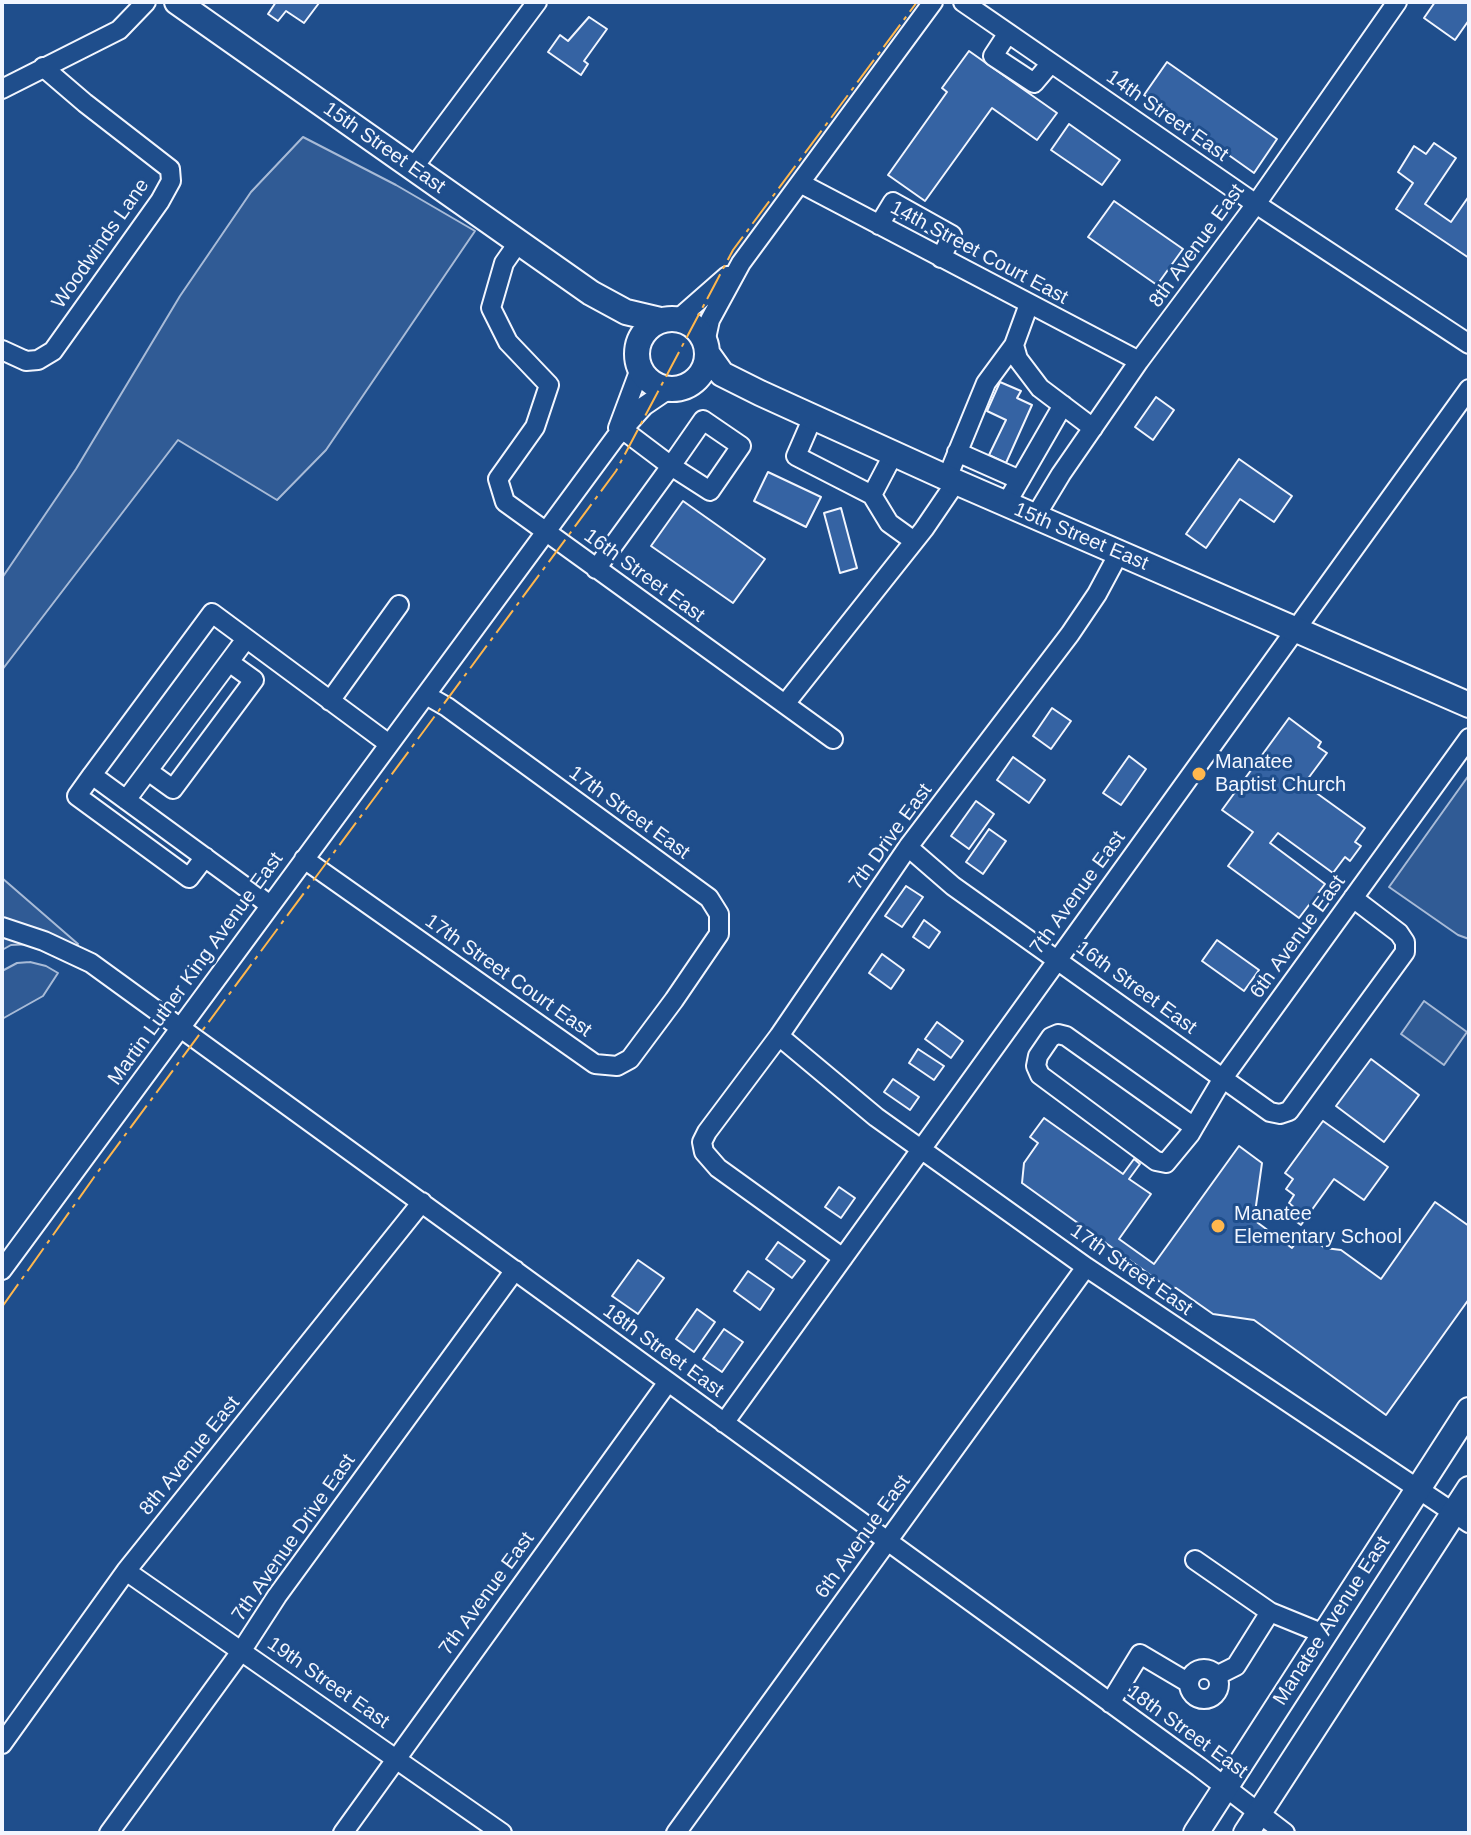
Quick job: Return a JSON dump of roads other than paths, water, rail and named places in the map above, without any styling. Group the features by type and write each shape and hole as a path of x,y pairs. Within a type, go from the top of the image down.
{"main road":[{"name":"15th Street East","path":"177,2 205,10 413,168 591,293 626,312 669,320"},
{"name":"15th Street East","path":"591,293 625,329 639,359"},
{"path":"706,348 703,370 680,385 654,384 639,359 645,331 669,320 695,327 722,374 834,426"},
{"name":"15th Street East","path":"680,385 739,397 821,432 834,426 1035,517 1469,705"},
{"name":"Manatee Avenue East","path":"1196,1833 1469,1410"},
{"path":"1252,1824 1461,1518 1469,1489"}],"street":[{"path":"2,89 119,30 146,2"},
{"path":"413,168 537,2"},
{"path":"706,348 710,320 741,263 933,2"},
{"name":"14th Street East","path":"963,2 1256,204 1469,344"},
{"name":"8th Avenue East","path":"1035,517 1139,361 1256,204 1397,2"},
{"path":"1008,33 993,56 1034,83 1051,63"},
{"name":"Woodwinds Lane","path":"2,350 26,361 38,360 53,351 171,181 170,169 43,67"},
{"name":"14th Street Court East","path":"800,183 1139,361"},
{"path":"879,225 893,202 952,235 941,258"},
{"name":"16th Street East","path":"518,243 504,263 491,308 508,342 549,385 535,427 498,479 505,502 833,739"},
{"path":"669,320 741,263"},
{"path":"785,704 914,541 951,480 957,452 986,383 1014,345 1029,304"},
{"path":"1014,345 1018,359 1040,388 1093,428"},
{"path":"618,434 639,359"},
{"path":"618,434 644,406 680,385"},
{"name":"7th Avenue East","path":"724,1423 1469,389"},
{"path":"1006,504 1063,405"},
{"path":"809,426 796,456 872,495 889,523 914,541"},
{"path":"596,569 671,466 618,434"},
{"name":"Martin Luther King Avenue East","path":"2,1270 618,434"},
{"path":"957,452 1020,480"},
{"path":"872,495 894,453"},
{"name":"7th Drive East","path":"843,1258 718,1168 702,1147 707,1132 779,1036 908,847 1070,634 1103,585 1119,553"},
{"path":"330,701 399,605"},
{"path":"205,857 189,878 77,796 212,613 389,744"},
{"path":"126,800 246,639"},
{"path":"148,771 173,789 182,777 254,680 229,662"},
{"name":"17th Street East","path":"426,695 447,707 709,898 719,914 719,934 674,1000"},
{"name":"6th Avenue East","path":"1194,1127 1066,1036 1058,1034 1051,1037 1038,1056 1036,1066 1040,1075 1156,1161 1166,1163 1194,1127 1223,1078 1469,738"},
{"path":"92,775 270,905"},
{"name":"16th Street East","path":"908,847 953,886 1270,1112 1280,1114 1289,1111 1405,952 1405,942 1399,933 1353,898"},
{"name":"17th Street Court East","path":"304,859 595,1064 617,1066 630,1059 674,1000"},
{"name":"18th Street East","path":"2,927 44,941 91,963 1226,1787 1252,1824 1285,1833"},
{"name":"17th Street East","path":"779,1036 876,1117 1086,1267 1461,1518"},
{"name":"8th Avenue East","path":"2,1744 8,1724 126,1571 422,1202"},
{"name":"6th Avenue East","path":"676,1833 1086,1267"},
{"name":"7th Avenue Drive East","path":"109,1833 515,1270"},
{"name":"7th Avenue East","path":"343,1833 668,1382"},
{"path":"1195,1560 1270,1612 1324,1634"},
{"name":"19th Street East","path":"126,1571 502,1833"},
{"path":"1110,1703 1140,1654 1189,1683 1192,1674 1201,1670 1210,1669 1218,1675 1236,1666 1270,1612"}],"place":[{"name":"Manatee Baptist Church","path":"1199,774"},
{"name":"Manatee Elementary School","path":"1218,1226"}]}
